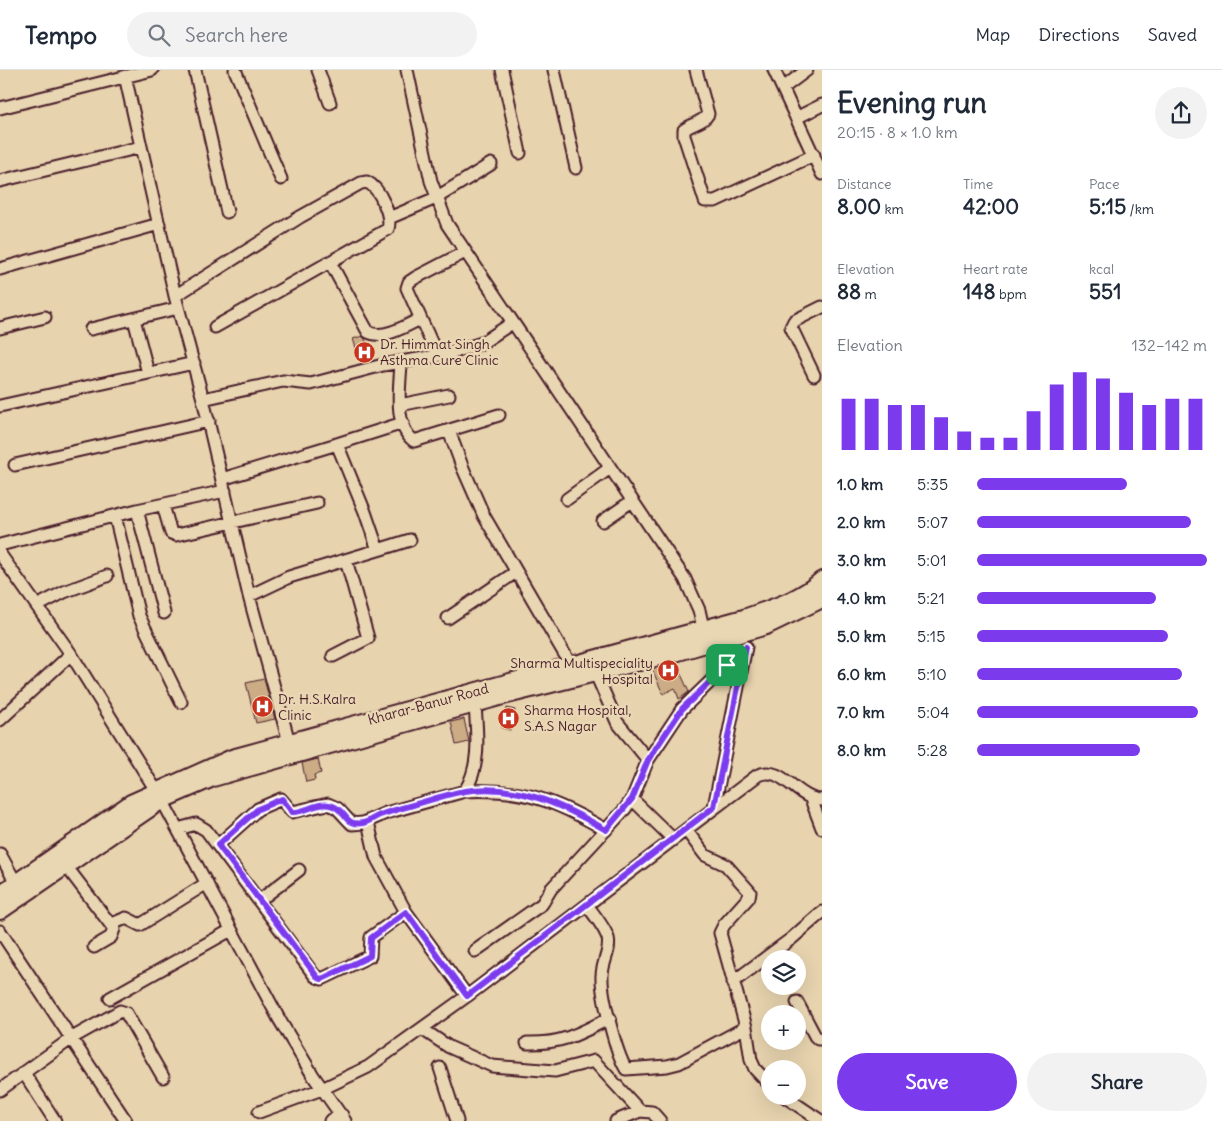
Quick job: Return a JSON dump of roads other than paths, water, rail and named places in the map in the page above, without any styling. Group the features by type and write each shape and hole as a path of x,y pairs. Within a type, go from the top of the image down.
{"highway":[{"name":"Kharar-Banur Road","path":"0,894 131,803 158,796 232,758 571,665 706,637 745,633 783,604 812,589 822,580"},
{"path":"745,633 782,619 822,599"},
{"path":"0,911 66,866 158,796 257,764 595,672 675,653 706,637"}],"street":[{"path":"0,108 152,70"},
{"path":"195,70 227,212"},
{"path":"235,70 280,179"},
{"path":"318,70 330,103"},
{"path":"407,70 436,198 447,224 685,579 706,637"},
{"path":"502,70 520,153"},
{"path":"554,70 576,168"},
{"path":"696,70 708,114 701,121 684,130 684,136 705,201 715,201 814,155"},
{"path":"774,70 822,174"},
{"path":"782,88 807,70"},
{"path":"125,76 175,296 209,422 250,596 289,742"},
{"path":"796,118 822,105"},
{"path":"0,181 141,147"},
{"path":"389,218 436,198 491,164"},
{"path":"175,296 300,217 361,184 367,182 373,185 389,218 388,229 214,327"},
{"path":"0,269 159,224"},
{"path":"437,355 409,297 407,288 409,282 465,252"},
{"path":"330,262 368,332 373,335 391,332 420,320"},
{"path":"814,375 791,327 794,321 822,307"},
{"path":"91,329 178,308"},
{"path":"0,328 45,317"},
{"path":"134,319 148,373"},
{"path":"203,399 283,381 311,384 383,365 448,354 482,343 512,323"},
{"path":"401,363 400,405 403,423 414,442 499,415"},
{"path":"0,406 194,364"},
{"path":"400,405 449,395"},
{"path":"15,465 209,422"},
{"path":"222,479 403,423"},
{"path":"450,431 474,494 516,572 571,665"},
{"path":"337,444 365,512 378,550"},
{"path":"567,499 610,468"},
{"path":"0,545 136,510 225,491"},
{"path":"603,521 632,501"},
{"path":"163,505 171,533 176,535 317,504"},
{"path":"136,510 164,613"},
{"path":"115,516 139,616 181,702"},
{"path":"250,596 289,577 410,540"},
{"path":"0,554 71,654 178,829 279,1019 322,1089 344,1118 330,1121"},
{"path":"333,656 368,638 346,560"},
{"path":"448,618 516,572"},
{"path":"37,606 64,592 106,576"},
{"path":"475,951 542,904 551,888 606,830 632,799 648,760 682,709 745,633"},
{"path":"714,807 745,633"},
{"path":"0,720 71,654"},
{"path":"595,672 617,722 648,760"},
{"path":"465,791 471,781 477,760 475,705"},
{"path":"259,1112 322,1089 360,1072 467,996 714,807 766,772 774,772 817,800 822,828"},
{"path":"218,845 258,809 282,799 292,812 328,804 337,808 352,824 368,822 386,813 465,791 512,792 550,801 571,809 606,830"},
{"path":"632,799 673,839"},
{"path":"368,822 376,857 406,912 467,996"},
{"path":"178,829 201,825 260,900 315,976 322,979 370,956 371,938 406,912"},
{"path":"686,830 705,855 726,865 750,892 749,897 720,930 746,1027 751,1060 755,1069 761,1075"},
{"path":"0,854 16,882"},
{"path":"66,866 112,924 114,934 94,948"},
{"path":"260,900 299,870"},
{"path":"112,924 126,918 140,925 207,883"},
{"path":"587,905 608,938 607,956 602,976 619,1056 626,1069"},
{"path":"733,982 791,939 822,912"},
{"path":"110,998 231,930"},
{"path":"0,931 126,1121"},
{"path":"797,1002 815,1036 818,1039 822,1039"},
{"path":"0,1090 72,1038 115,1012 120,1011 126,1013 163,1077"},
{"path":"527,1043 562,1041 610,1018"},
{"path":"611,1079 626,1069 667,1066 680,1063 746,1027"},
{"path":"422,1029 449,1047 492,1066 555,1071 594,1061 640,1111"},
{"path":"440,1068 457,1121"},
{"path":"24,1073 55,1121"},
{"path":"798,1105 822,1121"},
{"path":"616,1121 640,1111 652,1112 660,1121"}],"place":[{"name":"Dr. Himmat Singh Asthma Cure Clinic","path":"364,352"},
{"name":"Sharma Multispeciality Hospital","path":"669,671"},
{"name":"Dr. H.S.Kalra Clinic","path":"262,707"},
{"name":"Sharma Hospital, S.A.S Nagar","path":"508,718"}]}
